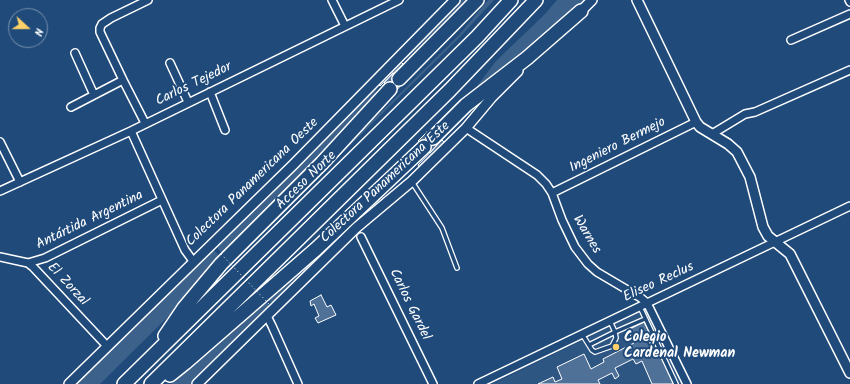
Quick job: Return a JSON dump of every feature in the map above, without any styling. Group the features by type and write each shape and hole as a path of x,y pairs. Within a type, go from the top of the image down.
{"highway":[{"name":"Acceso Norte","path":"124,384 477,38 511,0"},
{"path":"151,384 444,96 536,0"},
{"path":"399,79 475,2"},
{"path":"157,384 186,363 316,249 466,105 527,58 581,11"},
{"path":"144,365 184,308 221,264 322,163 390,89"}],"street":[{"path":"145,123 100,32 100,28 102,24 111,18 148,0"},
{"path":"332,0 345,26"},
{"name":"Carlos Tejedor","path":"0,191 131,131 399,0"},
{"name":"Colectora Panamericana Oeste","path":"69,384 193,261 293,165 456,0"},
{"name":"Colectora Panamericana Este","path":"197,384 357,228 412,181 466,128 500,89 592,0"},
{"path":"637,0 696,122 700,127 728,144 737,152 750,177 763,227 768,236 790,254 850,373"},
{"path":"791,40 850,14"},
{"path":"75,54 94,95"},
{"path":"170,63 188,102"},
{"path":"712,134 745,114 755,112 850,70"},
{"path":"70,107 123,80"},
{"path":"210,92 225,130"},
{"name":"Ingeniero Bermejo","path":"552,194 696,122"},
{"name":"Warnes","path":"466,128 537,175 546,184 552,194 575,247 588,264 597,272 647,303 687,384"},
{"path":"131,131 185,250 193,261"},
{"path":"0,142 20,182"},
{"name":"Antártida Argentina","path":"28,263 45,258 162,200"},
{"name":"Eliseo Reclus","path":"478,384 850,206"},
{"name":"Carlos Gardel","path":"361,237 433,384"},
{"name":"El Zorzal","path":"0,257 28,263 107,346"},
{"path":"267,316 298,384"}],"lane":[{"path":"412,181 442,228 457,268"},
{"path":"640,306 676,384"},
{"path":"588,345 646,319"},
{"path":"582,334 588,345 595,352 612,346 616,338 610,321"}],"path":[{"path":"221,254 269,304"}],"shaded area":[{"path":"461,0 471,0 410,61 404,56"},
{"path":"488,0 494,0 461,36 305,190 304,188 459,35"},
{"path":"557,0 587,0 509,68 475,89 496,61 544,15"},
{"path":"374,87 377,89 366,109 225,257 215,245"},
{"path":"212,248 222,259 187,298 100,384 74,384"},
{"path":"314,260 272,303 265,297"},
{"path":"264,300 270,306 190,384 171,384"},
{"name":"Colegio Cardenal Newman","path":"645,310 682,384 492,384"}],"building":[{"path":"401,62 403,64 380,86 378,84"},
{"path":"393,73 403,83 394,93 384,83"},
{"path":"427,132 438,144 430,153 418,141"},
{"path":"442,140 445,143 420,168 418,165"},
{"path":"321,295 327,307 331,305 336,315 318,323 315,318 319,316 314,304 311,306 310,301"},
{"path":"644,322 675,384 652,384 642,361 636,364 633,359 615,368 619,376 615,379 612,373 598,380 600,384 538,384 553,377 555,382 562,379 557,367 584,354 591,369 604,362 603,359 634,343 628,330"}],"place":[{"name":"Colegio Cardenal Newman","path":"616,347"}]}
